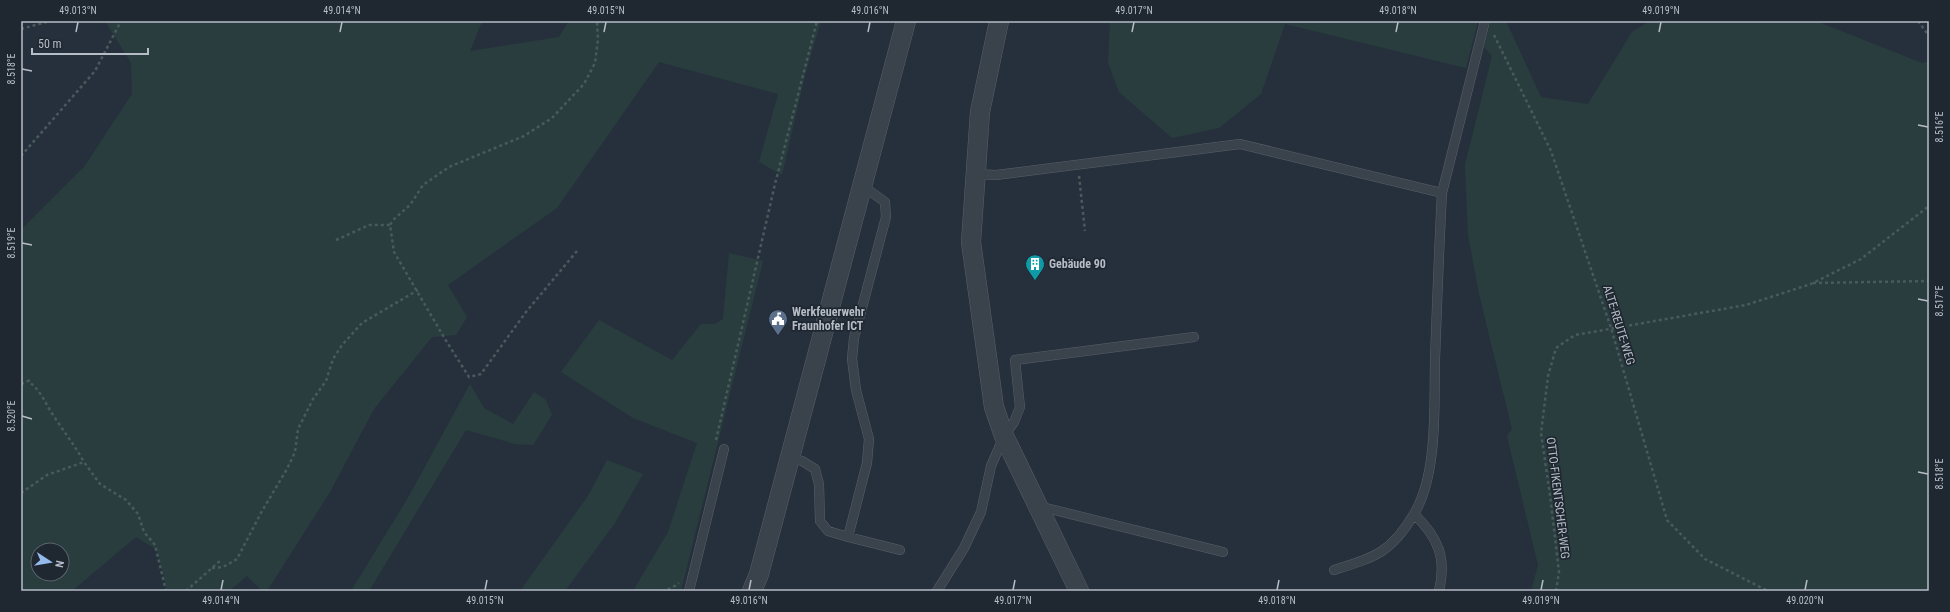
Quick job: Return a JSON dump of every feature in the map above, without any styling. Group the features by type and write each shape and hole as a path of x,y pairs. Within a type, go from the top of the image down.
{"street":[{"path":"752,591 759,574 791,458 906,21"},
{"path":"999,21 980,112 971,242 994,407 1004,436 1079,591"}],"lane":[{"path":"1334,570 1368,559 1386,550 1402,534 1422,501 1427,486 1432,442 1442,193 1479,40 1485,21"},
{"path":"975,174 996,175 1240,144 1442,193"},
{"path":"848,537 867,463 869,439 856,390 852,359 854,338 886,217 885,202 871,192 861,189"},
{"path":"936,591 964,548 981,512 991,466 1004,436 1014,422 1020,407 1015,360 1194,338"},
{"path":"689,591 724,449"},
{"path":"791,458 802,461 815,469 820,484 820,521 828,531 900,550"},
{"path":"1038,506 1223,552"},
{"path":"1414,514 1435,538 1442,559 1442,576 1438,591"}],"path":[{"path":"21,29 50,21"},
{"path":"21,156 95,70 121,21"},
{"path":"577,251 526,312 481,374 469,377 394,252 390,225 392,220 410,204 423,185 449,168 524,136 552,118 584,84 595,63 598,39 597,21"},
{"path":"716,442 775,184 817,21"},
{"path":"1918,21 1929,36"},
{"name":"ALTE-REUTE-WEG","path":"1493,33 1551,151 1611,328 1667,520 1705,559 1768,591"},
{"path":"1078,165 1085,231"},
{"path":"1811,284 1861,258 1929,206"},
{"path":"336,240 369,224 390,225"},
{"path":"1811,284 1929,281"},
{"name":"OTTO-FIKENTSCHER-WEG","path":"1556,591 1558,572 1550,495 1541,433 1548,376 1556,348 1575,335 1746,305 1811,284"},
{"path":"212,568 223,566 237,560 262,511 290,464 295,452 298,429 313,399 326,381 333,358 342,345 362,323 418,290"},
{"path":"21,384 29,381 37,388 54,418 67,434 84,462 100,484 126,500 138,514 144,532 155,545 166,591"},
{"path":"21,493 47,475 84,462"},
{"path":"186,591 221,560"},
{"path":"662,591 672,588 679,583 681,575"}],"green space":[{"path":"105,21 484,21 480,26 470,51 559,37 569,21 821,21 806,71 782,175 759,162 778,94 659,62 557,208 448,285 467,317 456,335 432,337 374,409 330,492 267,591 262,591 247,576 229,591 167,591 157,550 136,537 72,591 21,591 21,230 84,167 132,94 131,63"},
{"path":"1110,21 1478,21 1466,68 1285,24 1261,94 1219,128 1172,138 1119,92 1108,63"},
{"path":"1491,21 1506,21 1541,97 1588,104 1632,32 1650,21 1816,21 1922,63 1929,61 1929,591 1531,591 1538,565 1507,436 1512,429 1479,294 1468,234 1465,165 1492,56 1484,47"},
{"path":"729,253 763,261 681,591 633,591 668,532 697,443 633,418 561,372 599,320 672,360 701,324 715,324 723,319"},
{"path":"470,384 484,408 513,424 534,392 546,400 552,415 533,445 515,444 466,430 369,591 351,591 409,496"},
{"path":"607,460 643,474 615,523 565,591 520,591 588,496"}],"place":[{"name":"Gebäude 90","path":"1035,281"},
{"name":"Werkfeuerwehr Fraunhofer ICT","path":"778,336"}]}
